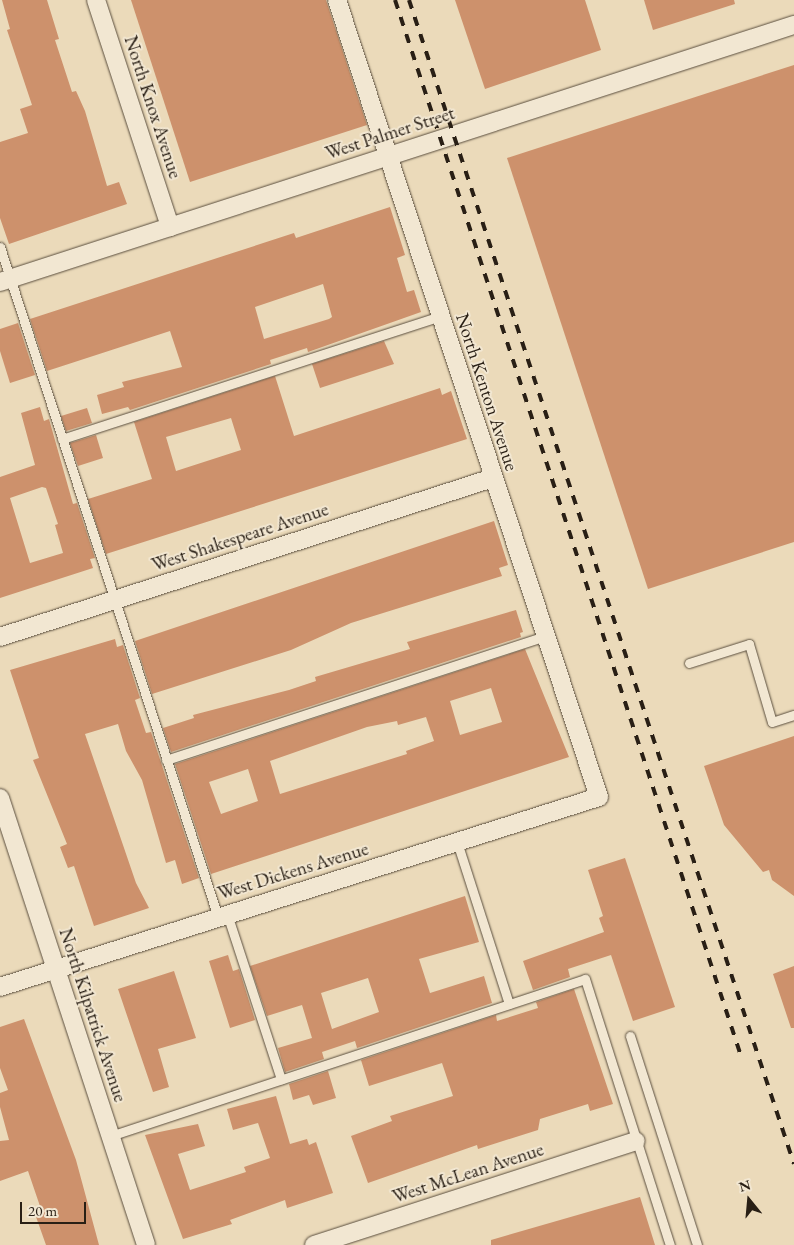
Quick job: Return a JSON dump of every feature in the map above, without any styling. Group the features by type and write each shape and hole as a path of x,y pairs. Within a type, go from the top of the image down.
{"street":[{"name":"North Knox Avenue","path":"96,0 170,227"},
{"name":"North Kenton Avenue","path":"338,0 599,797"},
{"name":"West Palmer Street","path":"5,280 794,25"},
{"name":"West Shakespeare Avenue","path":"0,637 493,478"},
{"name":"West Dickens Avenue","path":"0,987 599,797"},
{"name":"North Kilpatrick Avenue","path":"0,798 146,1245"},
{"name":"West McLean Avenue","path":"314,1245 636,1140"}],"lane":[{"path":"0,247 5,280 62,439 166,760 281,1079"},
{"path":"62,439 440,316"},
{"path":"166,760 545,636"},
{"path":"689,663 749,644 772,722 794,715"},
{"path":"457,842 508,1004"},
{"path":"110,1136 585,979 670,1245"},
{"path":"630,1036 697,1245"}],"building":[{"path":"2,0 47,0 59,39 55,40 72,92 76,91 85,111 107,186 119,182 127,204 9,244 0,218 0,142 28,133 20,109 32,105 7,30 10,29"},
{"path":"131,0 326,0 367,125 190,182"},
{"path":"455,0 585,0 601,50 485,89"},
{"path":"644,0 734,0 735,4 653,30"},
{"path":"794,65 794,542 648,589 507,158"},
{"path":"390,207 405,255 397,258 407,292 414,290 421,312 308,352 307,348 270,360 271,364 130,410 128,407 102,414 97,395 124,387 122,382 182,367 170,331 47,371 30,319 294,233 296,238","holes":["323,284 332,317 264,339 255,307"]},
{"path":"18,323 35,375 10,383 0,351 0,329"},
{"path":"384,341 394,364 320,388 312,364"},
{"path":"275,376 294,436 440,388 442,395 451,391 467,439 106,554 88,499 152,479 134,422","holes":["231,418 241,450 176,471 166,437"]},
{"path":"40,407 44,421 49,419 73,504 77,503 95,558 90,559 93,568 0,598 0,477 35,465 21,413","holes":["42,487 46,488 58,524 55,525 63,553 30,563 10,498"]},
{"path":"87,408 92,423 66,431 61,416"},
{"path":"96,435 103,458 78,466 70,443"},
{"path":"494,521 508,565 499,568 502,576 351,623 291,650 152,694 135,641"},
{"path":"516,610 523,632 520,633 521,637 171,752 163,728 194,718 193,715 289,690 316,681 315,677 410,649 407,642"},
{"path":"115,639 117,647 123,645 140,698 135,700 146,733 151,732 199,878 182,884 175,860 166,863 142,780 126,751 118,724 85,734 136,883 149,908 94,926 74,866 68,868 60,847 67,844 33,760 39,758 10,670"},
{"path":"525,649 569,757 211,874 175,764","holes":["491,688 502,722 460,735 450,701","426,717 434,741 406,751 407,754 280,794 270,761 367,727 397,721 398,725","248,769 258,801 221,814 209,782"]},
{"path":"794,736 794,896 772,880 769,870 763,872 724,825 704,766"},
{"path":"625,858 675,1007 633,1021 611,955 568,969 570,977 533,990 523,961 604,932 599,918 603,916 588,870"},
{"path":"465,896 479,942 419,959 430,993 484,976 492,1003 357,1048 355,1041 322,1052 324,1059 285,1072 278,1048 312,1038 302,1005 267,1016 250,966","holes":["368,978 379,1012 332,1029 321,993"]},
{"path":"228,955 233,971 239,969 255,1020 230,1028 209,961"},
{"path":"794,966 794,1028 791,1028 773,974"},
{"path":"174,971 196,1038 158,1049 169,1087 153,1092 118,989"},
{"path":"574,989 613,1104 590,1111 588,1104 540,1119 538,1130 478,1149 477,1145 368,1183 351,1136 392,1121 390,1116 453,1096 442,1063 369,1086 361,1060 496,1015 497,1021 538,1008 536,1002"},
{"path":"24,1019 76,1160 99,1245 46,1245 35,1214 42,1212 28,1171 0,1181 0,1141 9,1140 0,1107 0,1093 8,1090 0,1068 0,1027"},
{"path":"328,1071 336,1098 313,1105 309,1095 293,1100 289,1084"},
{"path":"276,1096 290,1144 307,1139 309,1145 316,1142 333,1193 287,1208 285,1200 230,1220 232,1224 183,1239 145,1135 198,1124 205,1146 178,1154 190,1190 246,1172 244,1167 270,1158 258,1123 233,1130 227,1109"},
{"path":"640,1197 655,1245 491,1245 491,1240"}],"railway":[{"path":"395,0 740,1053"},
{"path":"409,0 794,1164"}]}
